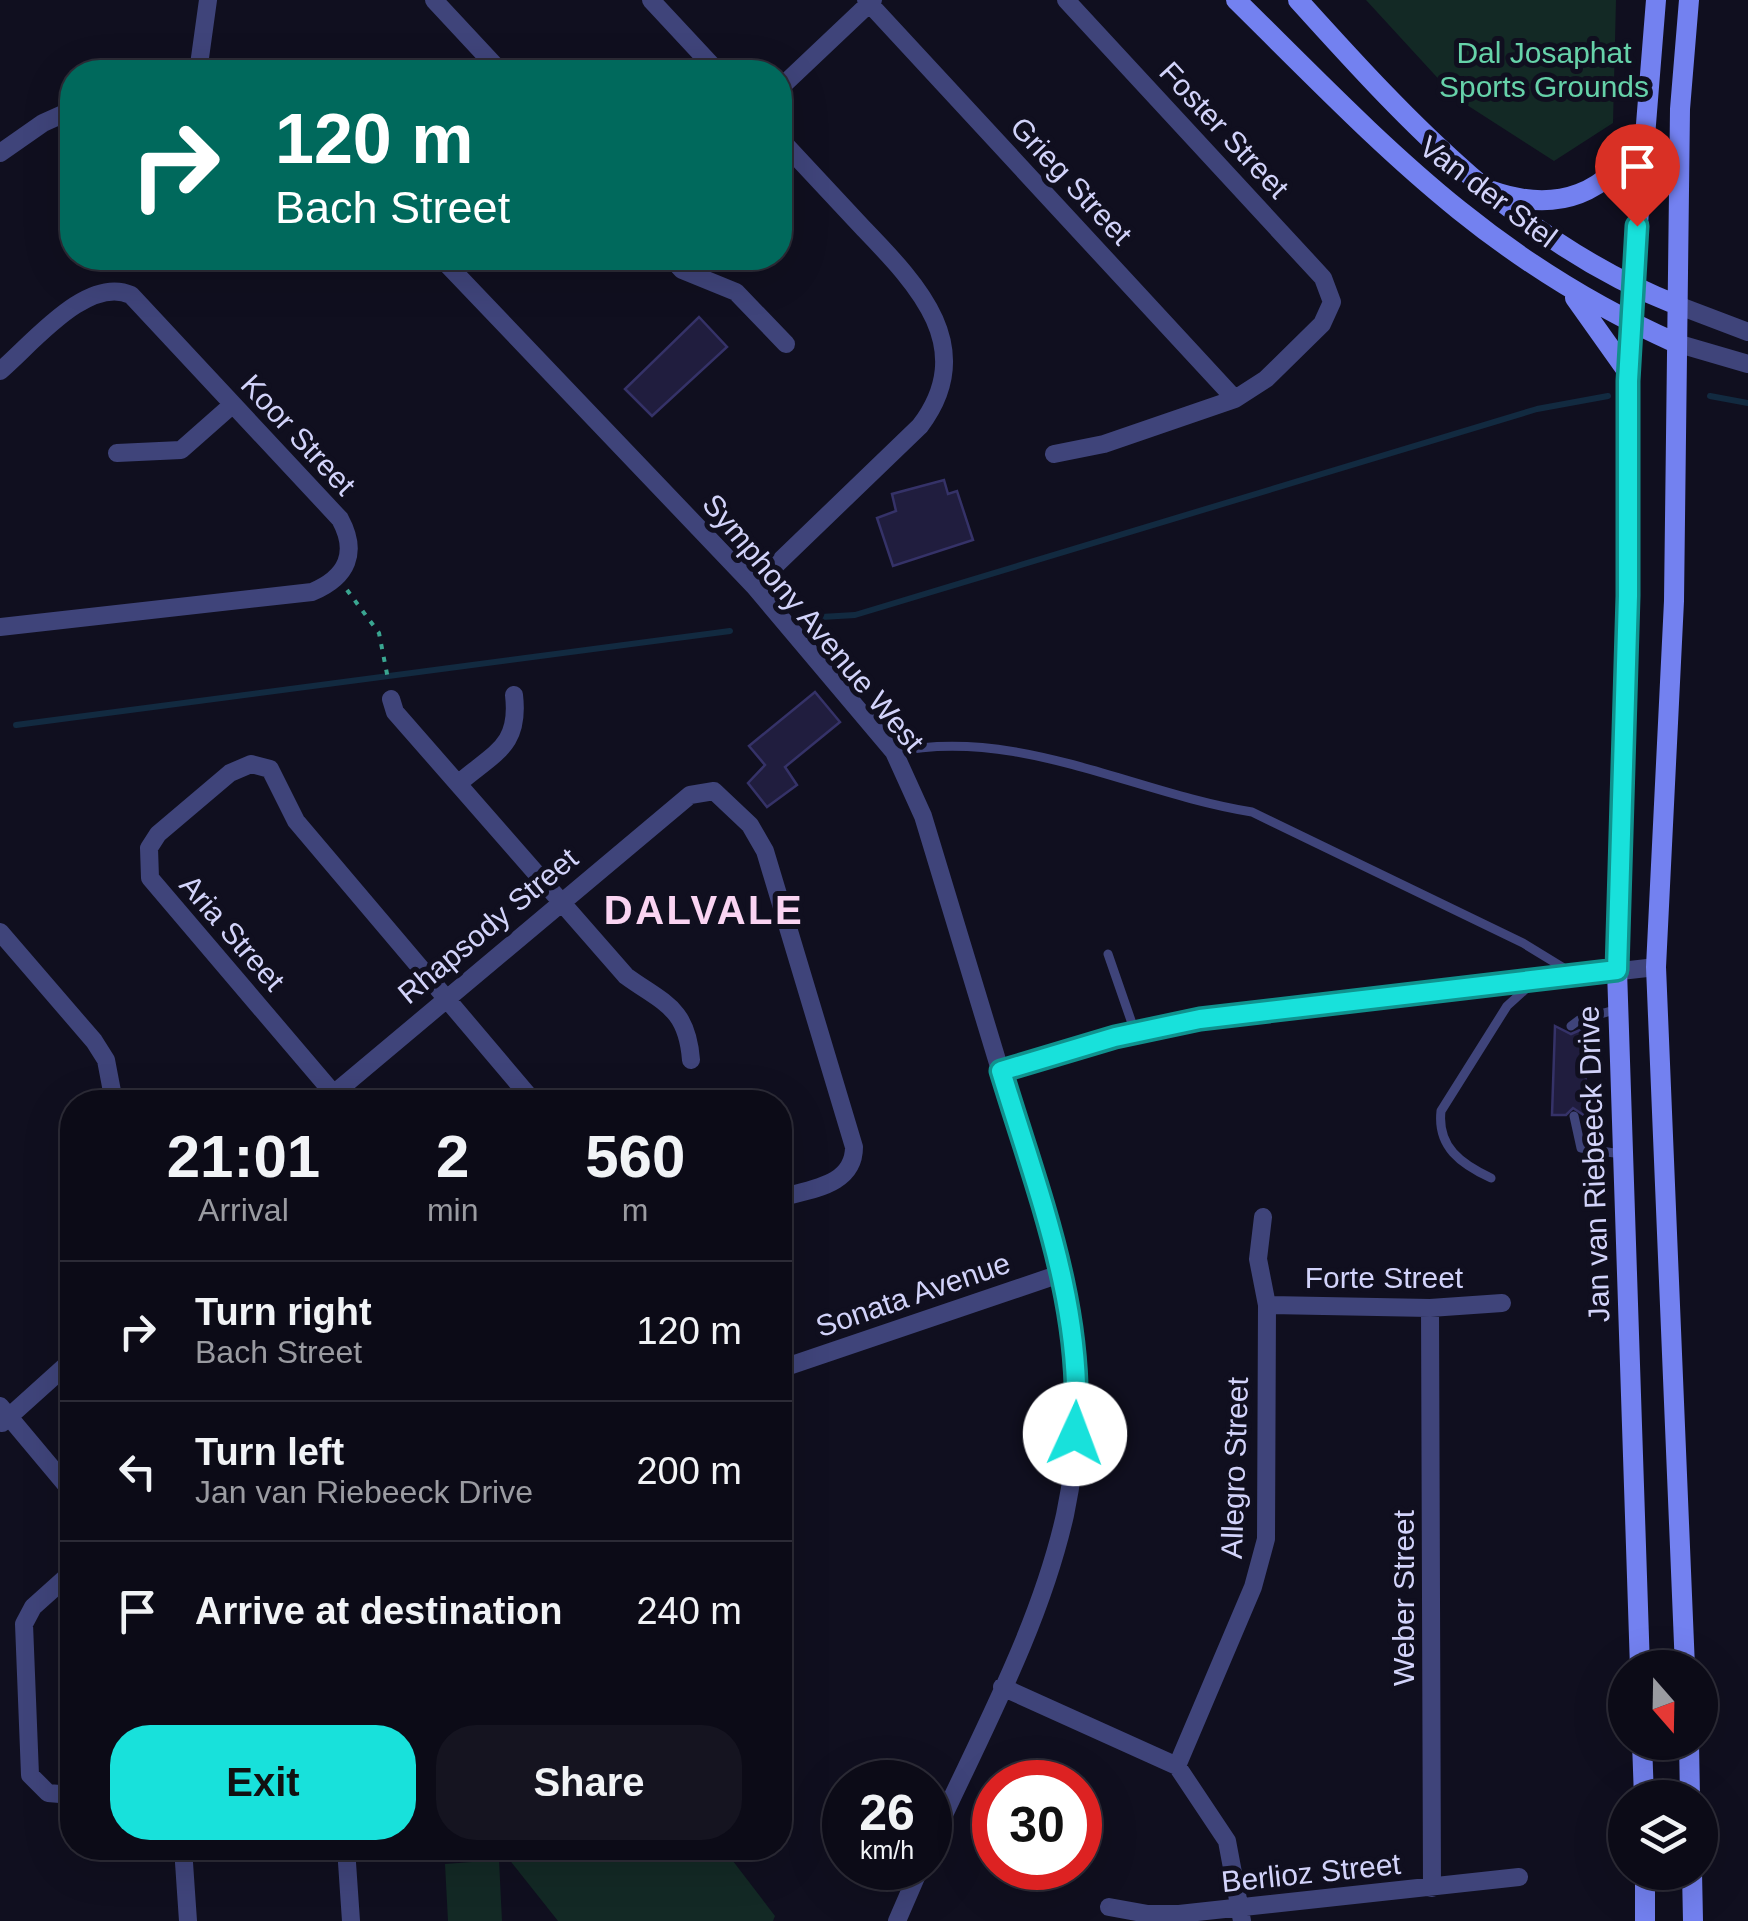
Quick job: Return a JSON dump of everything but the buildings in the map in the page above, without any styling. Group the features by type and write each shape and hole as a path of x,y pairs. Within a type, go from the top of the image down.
{"main road":[{"name":"Van der Stel","path":"1236,0 1433,192 1565,287 1676,343"},
{"name":"Van der Stel","path":"1298,0 1408,122 1480,188 1568,252 1632,288 1678,306"},
{"name":"Jan van Riebeeck Drive","path":"1639,1650 1617,970 1628,596 1630,322 1656,0"},
{"path":"1684,1650 1656,967 1674,600 1680,109 1689,0"},
{"path":"1480,188 1535,202 1565,202 1586,195 1620,168 1644,132"},
{"path":"1565,287 1629,374"},
{"path":"1644,1890 1645,1921"},
{"path":"1693,1890 1694,1921"}],"street":[{"path":"200,60 208,0"},
{"path":"434,0 490,60"},
{"path":"651,0 707,60"},
{"name":"Foster Street","path":"1066,0 1324,278 1332,302 1322,324 1266,380 1235,399"},
{"path":"792,76 870,1"},
{"name":"Grieg Street","path":"870,1 1235,399"},
{"path":"0,153 60,115"},
{"path":"754,586 920,426 935,406 943,352 928,302 907,274 792,153"},
{"name":"Symphony Avenue West","path":"452,270 754,586 894,752 923,816 1063,1273 1078,1398 1072,1470 1054,1558 952,1797"},
{"path":"682,270 736,292 786,344"},
{"name":"Koor Street","path":"0,371 85,298 110,288 130,295 340,519 350,538 350,558 334,581"},
{"name":"Van der Stel","path":"1678,306 1748,332"},
{"name":"Van der Stel","path":"1676,343 1748,364"},
{"path":"1054,454 1104,444 1235,399"},
{"path":"117,454 181,450 232,405"},
{"path":"0,628 312,592 334,581"},
{"path":"459,783 512,736 517,725 514,696"},
{"path":"391,698 394,712 626,976 666,1000 686,1030 691,1060"},
{"name":"Aria Street","path":"325,1090 156,889 147,865 158,834 230,773 251,764 270,769 278,778 296,822 446,997"},
{"name":"Rhapsody Street","path":"344,1090 560,901 690,795 703,790 725,797 759,837 854,1147 848,1171 839,1179 792,1194"},
{"path":"0,932 94,1041 106,1060 112,1090"},
{"path":"1001,1071 1135,1032 1200,1019 1656,967"},
{"path":"446,997 524,1090"},
{"name":"Allegro Street","path":"1177,1766 1262,1564 1266,1540 1266,1305 1258,1259 1263,1217"},
{"name":"Sonata Avenue","path":"792,1365 1063,1273"},
{"name":"Forte Street","path":"1266,1305 1430,1308 1502,1303"},
{"name":"Weber Street","path":"1430,1308 1432,1888"},
{"path":"60,1370 3,1416 60,1479"},
{"path":"60,1583 33,1608 21,1640 30,1775 48,1793 60,1794"},
{"path":"1002,1687 1177,1766 1218,1820 1227,1840 1241,1914"},
{"path":"184,1860 188,1921"},
{"path":"347,1860 351,1921"},
{"name":"Berlioz Street","path":"1108,1907 1148,1914 1241,1914 1518,1878"},
{"path":"896,1921 910,1890"}],"lane":[{"path":"894,752 934,743 1030,754 1212,806 1252,812 1523,942 1575,974"},
{"path":"1108,954 1135,1032"},
{"path":"1491,1178 1450,1150 1440,1128 1441,1111 1507,1006 1539,979"},
{"path":"1571,1026 1584,1018 1618,1009"},
{"path":"1574,1116 1580,1148 1623,1154"}],"path":[{"path":"334,581 370,616 384,652 391,698"}],"green space":[{"name":"Dal Josaphat Sports Grounds","path":"1366,0 1616,0 1613,123 1554,161 1456,98"},
{"path":"499,1860 502,1921 448,1921 445,1864"},
{"path":"510,1860 732,1860 775,1916 773,1921 558,1921"}],"waterway":[{"path":"821,617 855,615 1537,409 1608,396"},
{"path":"1710,396 1748,403"},
{"path":"16,725 730,631"}],"district":[{"name":"DALVALE","path":"704,910"}],"route":[{"path":"1075,1434 1078,1398 1074,1340 1063,1273 1001,1071 1115,1037 1200,1019 1617,970 1628,596 1628,381 1637,226"}]}
